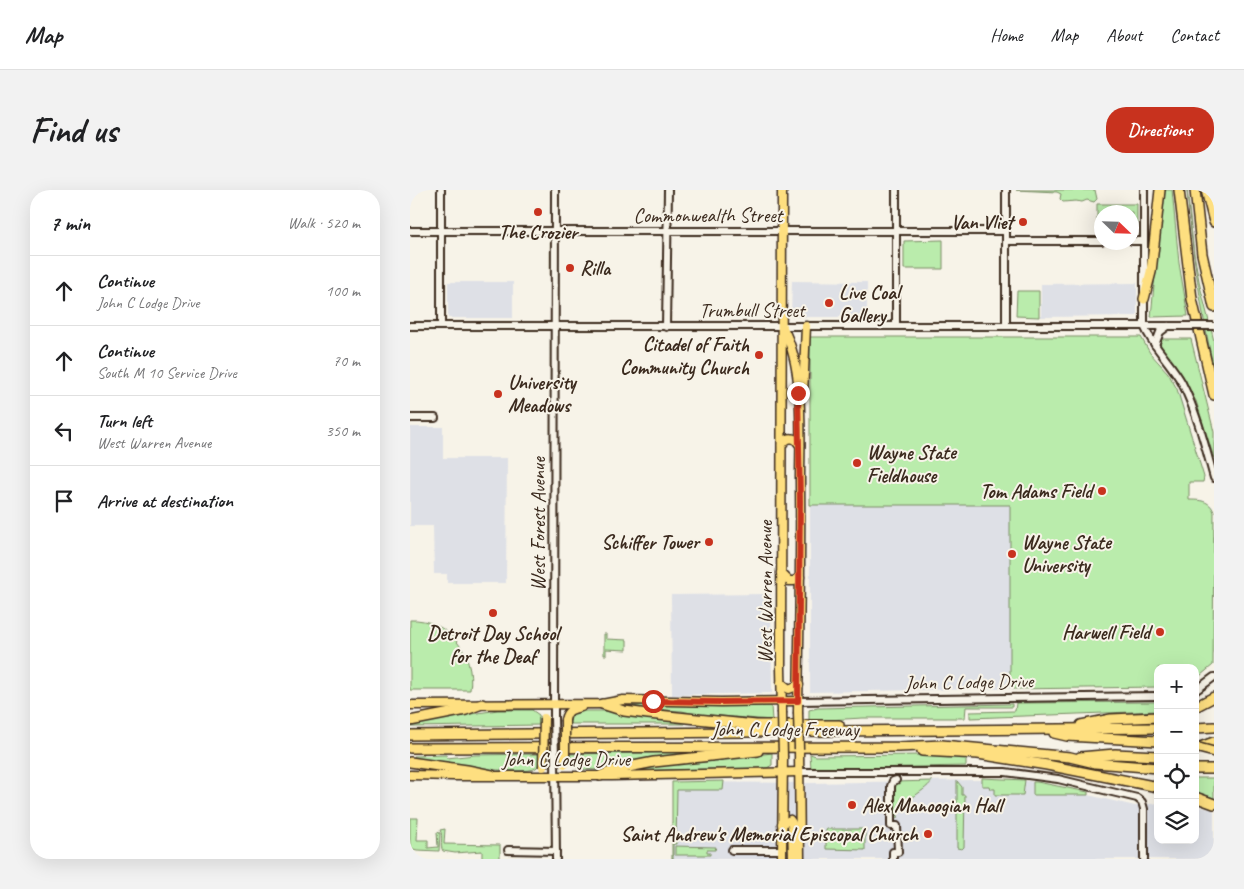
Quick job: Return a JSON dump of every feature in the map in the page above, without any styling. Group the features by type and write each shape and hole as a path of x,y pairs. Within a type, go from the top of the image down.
{"highway":[{"path":"1144,299 1151,272 1160,190"},
{"path":"1179,190 1192,299 1214,395"},
{"path":"1195,190 1202,254 1214,307"},
{"path":"1206,190 1214,222"},
{"path":"1199,705 1214,697"},
{"path":"410,721 466,710 482,704"},
{"path":"597,704 624,711 756,725 915,724 936,730"},
{"path":"1055,729 1111,719 1154,717"},
{"path":"1199,728 1214,727"},
{"name":"John C Lodge Freeway","path":"410,735 1154,728"},
{"path":"1037,729 1068,736 1154,741"},
{"path":"1199,747 1214,742"},
{"name":"John C Lodge Freeway","path":"410,748 942,745 1070,757 1095,763 1154,768"},
{"path":"600,776 618,768 654,762 768,750 771,746"},
{"path":"900,746 914,750 978,754 1154,786"},
{"path":"1199,749 1214,752"},
{"path":"1070,757 1115,754 1154,756"},
{"path":"410,762 492,775"},
{"path":"1199,769 1214,769"},
{"path":"1199,798 1214,804"}],"main road":[{"name":"West Warren Avenue","path":"782,190 782,859"},
{"name":"West Warren Avenue","path":"782,326 788,337 796,374 800,441 798,685 800,859"},
{"path":"782,445 786,440 793,438 800,441 802,432 806,326"},
{"path":"781,573 789,581 794,581 800,577"},
{"path":"781,683 789,689 798,685"},
{"name":"John C Lodge Drive","path":"597,704 623,700 798,701"},
{"path":"530,704 541,710 544,718 543,767 540,772 532,775"},
{"path":"410,705 597,704"},
{"path":"578,775 569,770 565,764 566,714 572,709 597,704"},
{"name":"John C Lodge Drive","path":"410,775 600,776 799,772"},
{"path":"782,792 791,787 800,789"},
{"path":"782,824 790,820 792,823 793,859"}],"street":[{"path":"441,190 441,326"},
{"name":"West Forest Avenue","path":"555,190 554,717 556,859"},
{"path":"666,326 668,190"},
{"path":"896,190 896,326"},
{"path":"1006,190 1006,326"},
{"path":"1144,190 1144,326 1154,345 1182,383 1196,417 1214,478"},
{"name":"Commonwealth Street","path":"410,231 1006,231"},
{"path":"1006,241 1094,241"},
{"path":"1139,241 1144,241"},
{"name":"Trumbull Street","path":"410,326 1214,326"},
{"path":"1154,345 1160,332 1169,326"},
{"path":"410,418 435,418"},
{"path":"1199,688 1214,677"},
{"name":"John C Lodge Drive","path":"798,701 1154,696"},
{"path":"799,772 1005,772 1066,781 1137,798 1142,802 1144,809 1144,859"},
{"path":"893,859 893,852 898,852 898,826 891,826 891,786 896,780"},
{"path":"508,850 556,851"},
{"path":"732,850 782,850"}],"shaded area":[{"path":"792,281 867,282 867,317 791,317"},
{"path":"448,282 513,282 513,318 448,318"},
{"path":"1137,283 1137,316 1041,317 1041,284"},
{"name":"Wayne State University","path":"810,337 1141,337 1150,353 1170,377 1180,395 1204,477 1203,482 1189,482 1189,500 1202,500 1212,506 1214,512 1213,665 1199,677 1199,664 1154,664 1154,686 810,692"},
{"path":"410,427 443,427 443,458 507,458 506,583 447,583 447,574 434,574 433,526 410,526"},
{"path":"771,594 772,693 672,695 671,595"},
{"path":"974,780 1029,781 1135,806 1154,804 1154,844 1199,844 1199,807 1214,811 1214,859 672,859 672,782 810,783"}],"green space":[{"path":"1016,190 1095,190 1097,199 1094,202 1087,200 1082,202 1063,202 1060,199 1061,194 1057,192"},
{"path":"1163,190 1172,190 1179,263 1188,316 1151,317"},
{"path":"1097,204 1137,204 1137,205"},
{"path":"943,240 943,269 904,269 904,241"},
{"path":"1196,264 1214,341 1214,370"},
{"path":"1017,291 1039,291 1039,317 1016,316"},
{"name":"Wayne State University","path":"810,337 1141,337 1150,353 1168,373 1177,389 1204,477 1203,482 1189,482 1189,500 1207,503 1214,512 1213,665 1199,677 1199,664 1154,664 1154,687 1013,689 1013,687 1010,687 1010,505 810,505"},
{"path":"1159,339 1191,339 1214,432 1214,458 1196,401 1173,363 1158,346"},
{"path":"410,620 436,625 456,641 468,664 471,677 470,690 410,690"},
{"path":"604,634 606,634 606,639 627,640 627,650 606,649 606,655 604,655"},
{"path":"1154,702 1154,711 970,718 970,712 1015,711 1016,703"},
{"path":"622,704 771,706 772,720 695,714"},
{"path":"1012,704 1012,707 966,707 965,718 863,718 809,721 809,710 818,708"},
{"path":"498,710 532,710 539,715 540,725 410,727 410,723"},
{"path":"578,711 609,711 685,721 685,724 569,724 571,714"},
{"path":"689,752 689,756 598,770 574,767 569,760 569,754"},
{"path":"772,753 772,765 767,768 625,771 696,761 696,763"},
{"path":"540,754 539,764 536,768 515,771 416,760 414,756 446,755 447,758 475,755"},
{"path":"810,754 816,756 923,755 963,758 966,759 966,766 811,769"},
{"path":"982,778 1025,780 1023,795 995,795 995,789 990,789 989,786 982,786"},
{"path":"1199,778 1214,778 1214,798 1199,793"},
{"path":"724,781 723,790 677,790 676,844 673,844 672,859 672,782"},
{"path":"932,781 902,806 897,818 892,819 894,782"},
{"path":"957,781 962,787 962,795 965,795 964,847 962,849 957,848"},
{"path":"1033,782 1088,792 1088,795 1033,795"},
{"path":"410,818 418,818 417,840 428,840 428,848 438,847 437,832 440,833 439,851 410,848"},
{"path":"445,829 444,844 500,845 500,859 482,859 482,851 455,853 443,851 440,830"},
{"path":"826,829 865,829 865,850 826,849"},
{"path":"675,846 716,847 715,850 707,850 707,853 710,853 710,855 675,855"}],"place":[{"name":"The Crozier","path":"538,212"},
{"name":"Van Vliet","path":"1023,222"},
{"name":"Rilla","path":"570,268"},
{"name":"Live Coal Gallery","path":"829,303"},
{"name":"Citadel of Faith Community Church","path":"759,355"},
{"name":"University Meadows","path":"498,394"},
{"name":"Wayne State Fieldhouse","path":"857,463"},
{"name":"Tom Adams Field","path":"1102,491"},
{"name":"Schiffer Tower","path":"709,542"},
{"name":"Wayne State University","path":"1012,554"},
{"name":"Detroit Day School for the Deaf","path":"493,613"},
{"name":"Harwell Field","path":"1160,632"},
{"name":"Alex Manoogian Hall","path":"852,805"},
{"name":"Saint Andrew's Memorial Episcopal Church","path":"928,834"}],"route":[{"path":"653,701 798,701 800,501 798,393"}]}
